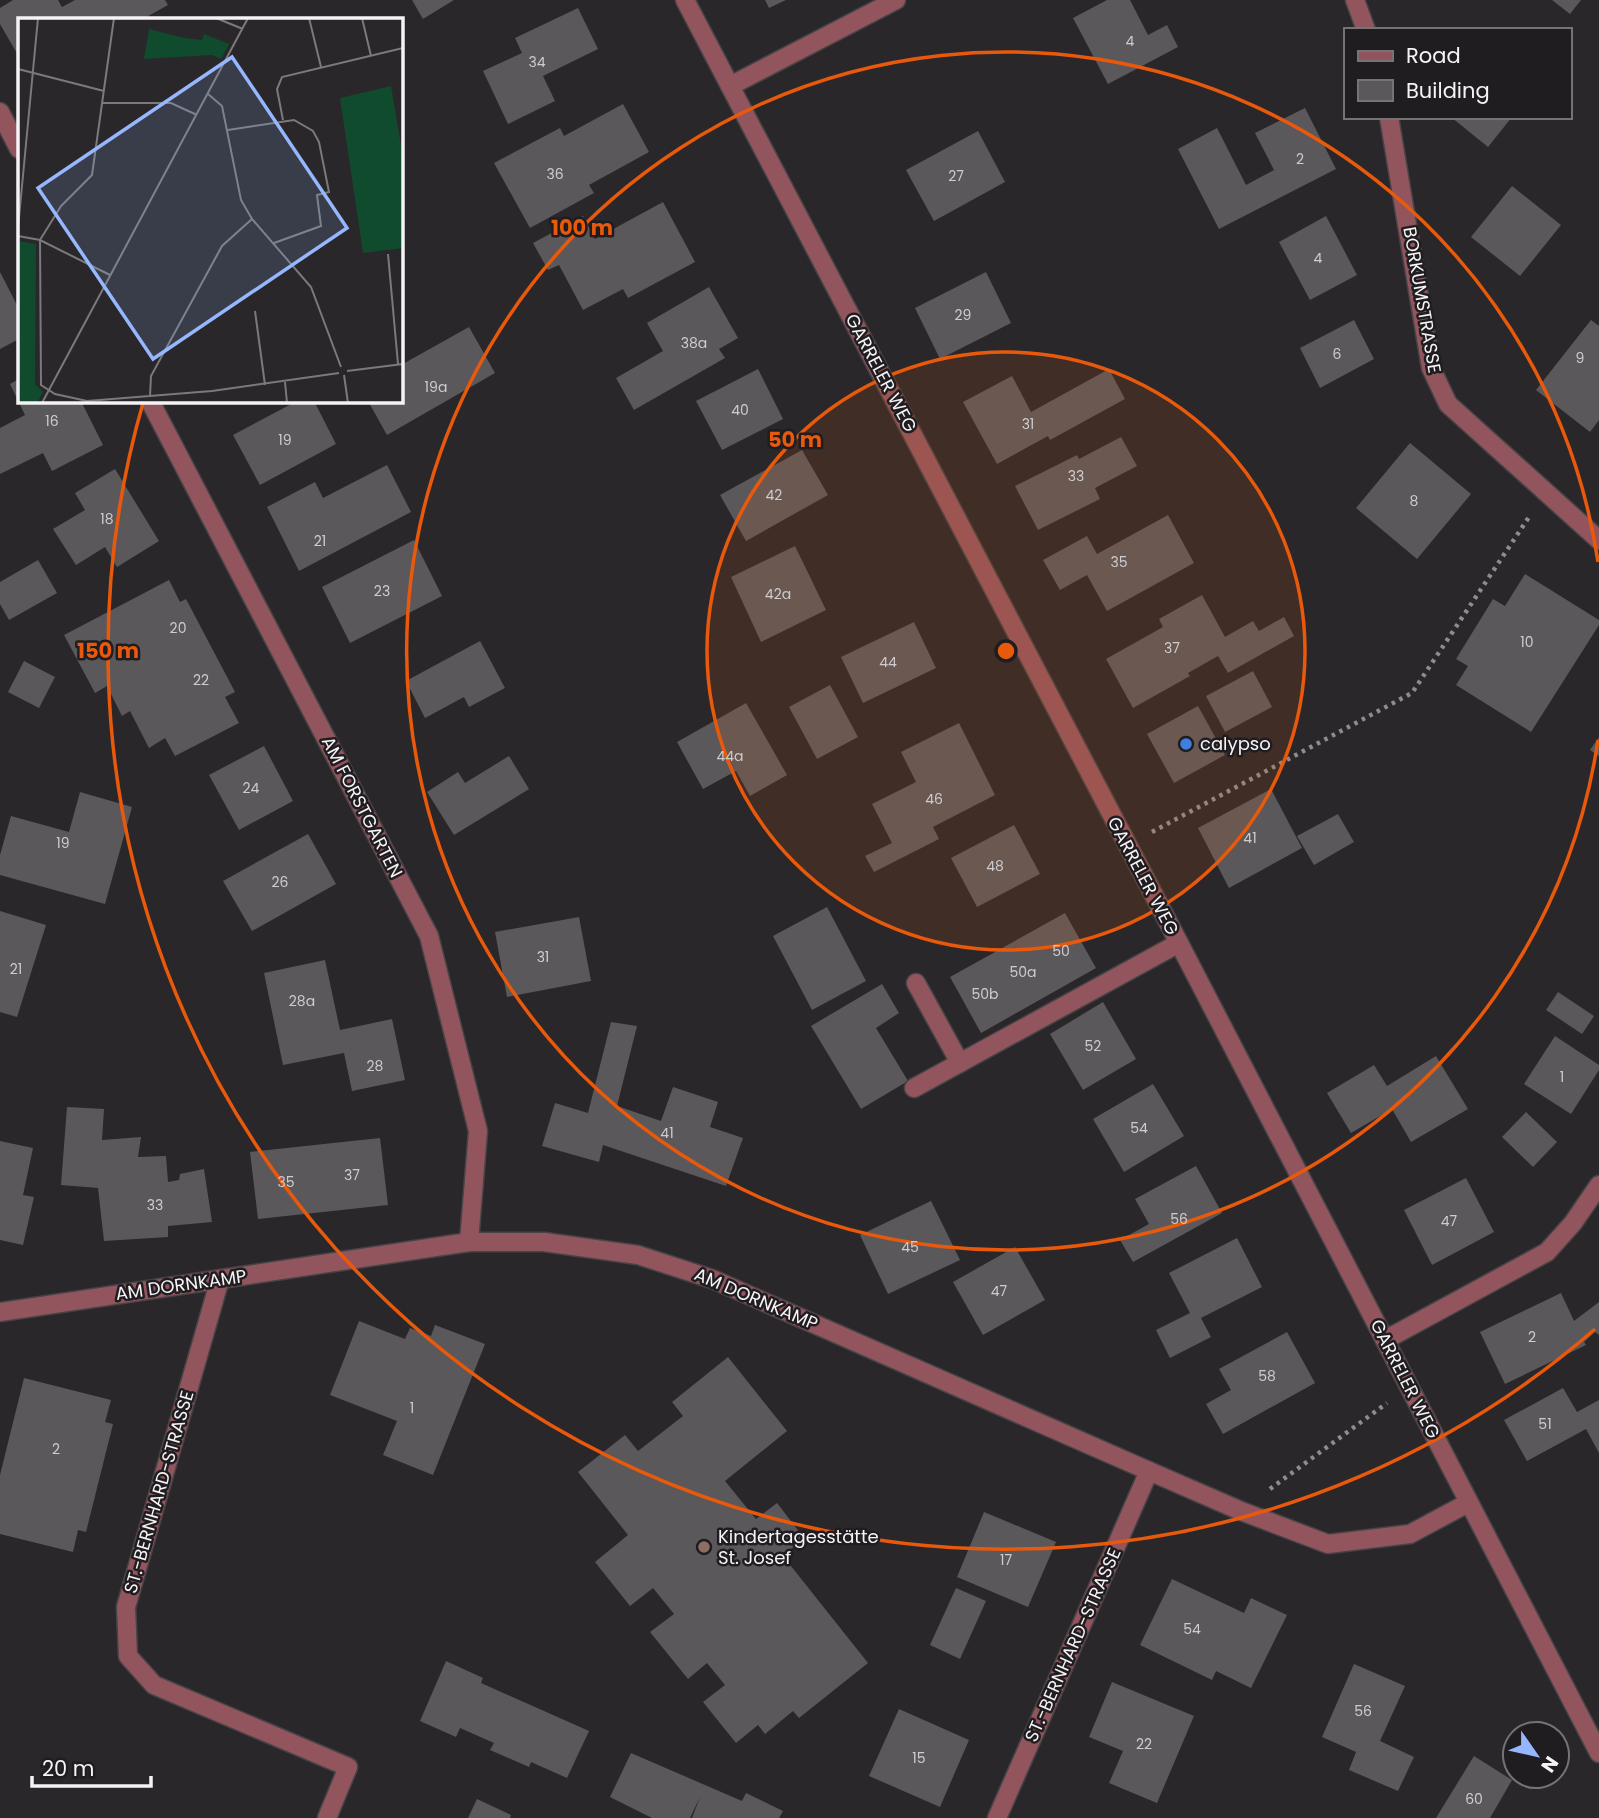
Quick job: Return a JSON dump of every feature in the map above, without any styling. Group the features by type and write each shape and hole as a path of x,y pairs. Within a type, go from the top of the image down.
{"street":[{"name":"GARRELER WEG","path":"685,0 1599,1753"},
{"path":"730,86 896,0"},
{"path":"1355,0 1365,28"},
{"path":"0,112 18,147"},
{"name":"BORKUMSTRASSE","path":"1389,119 1430,368 1448,404 1599,540"},
{"name":"AM FORSTGARTEN","path":"151,402 429,936 478,1131 469,1242"},
{"path":"914,1088 1179,943"},
{"path":"916,983 960,1063"},
{"path":"1385,1340 1547,1252 1573,1223 1599,1185"},
{"name":"AM DORNKAMP","path":"0,1312 469,1242 544,1242 638,1255 712,1279 1241,1511 1328,1544 1410,1534 1468,1503"},
{"name":"ST.-BERNHARD-STRASSE","path":"220,1279 126,1607 128,1657 155,1685 348,1767 327,1818"},
{"name":"ST.-BERNHARD-STRASSE","path":"997,1818 1149,1471"}],"path":[{"path":"1127,845 1412,693 1545,492"},
{"path":"1241,1511 1409,1387"}],"building":[{"path":"13,0 58,0 62,7 75,0 165,0 168,5 145,18 18,18 18,55 0,24 0,8"},
{"path":"412,0 454,0 423,19"},
{"path":"765,0 786,0 769,8"},
{"path":"1107,0 1130,0 1148,35 1167,25 1178,47 1108,84 1073,18"},
{"path":"1552,0 1581,0 1570,14"},
{"path":"578,8 598,49 543,76 555,101 508,124 483,71 522,53 515,38"},
{"path":"623,104 649,152 589,185 594,193 530,228 494,163 560,128 564,136"},
{"path":"1305,108 1336,169 1219,229 1178,149 1217,128 1246,185 1274,170 1255,133"},
{"path":"1453,119 1510,119 1488,147"},
{"path":"978,131 1005,182 934,221 906,170"},
{"path":"1512,186 1561,225 1520,276 1471,237"},
{"path":"663,202 695,262 628,298 623,289 583,310 559,265 548,270 533,243 583,216 595,239"},
{"path":"1326,216 1357,275 1310,300 1279,242"},
{"path":"0,272 18,307 18,340 0,349"},
{"path":"986,272 1011,323 940,359 915,308"},
{"path":"709,287 738,338 719,349 725,358 634,410 616,378 663,351 647,323"},
{"path":"1354,320 1374,359 1320,388 1300,348"},
{"path":"1591,320 1599,326 1599,420 1590,432 1536,390"},
{"path":"469,327 495,373 387,435 369,402 402,402 402,364"},
{"path":"758,369 783,419 722,450 696,401"},
{"path":"1109,369 1125,399 1050,440 1048,436 997,464 963,402 1012,376 1031,412"},
{"path":"18,380 18,401 10,384"},
{"path":"19,402 82,402 103,445 52,471 43,453 0,474 0,428 25,415"},
{"path":"295,402 315,402 336,444 260,485 233,435"},
{"path":"1121,437 1137,466 1095,488 1100,499 1038,530 1015,486 1077,455 1079,459"},
{"path":"1410,443 1471,494 1417,559 1356,508"},
{"path":"802,450 828,495 746,541 720,495"},
{"path":"387,465 411,512 299,571 267,507 315,482 323,498"},
{"path":"115,469 159,541 117,567 105,547 76,565 53,529 85,510 75,493"},
{"path":"1168,515 1194,563 1107,611 1087,575 1060,590 1043,560 1087,536 1097,554"},
{"path":"414,540 442,596 350,643 322,587"},
{"path":"795,546 826,610 761,642 731,577"},
{"path":"38,560 57,593 9,620 0,604 0,582"},
{"path":"1525,574 1599,620 1599,625 1531,732 1456,685 1468,666 1456,659 1493,599 1505,606"},
{"path":"169,580 180,602 186,599 235,692 225,697 239,723 175,756 165,738 149,748 130,711 122,716 107,686 95,693 64,635"},
{"path":"1202,595 1225,637 1253,621 1259,631 1284,617 1294,636 1228,673 1218,656 1188,673 1190,676 1133,708 1106,659 1163,627 1159,619"},
{"path":"914,622 936,668 863,703 841,657"},
{"path":"480,641 505,688 469,707 464,697 425,718 406,681"},
{"path":"24,661 55,677 39,708 8,692"},
{"path":"1253,671 1272,707 1225,732 1206,696"},
{"path":"830,685 858,737 817,759 789,707"},
{"path":"746,703 787,775 750,796 736,771 703,789 677,742"},
{"name":"calypso","path":"1198,706 1225,755 1174,783 1147,734"},
{"path":"959,723 995,795 933,827 939,839 874,872 865,856 892,843 872,804 916,782 901,752"},
{"path":"1599,737 1599,756 1590,750"},
{"path":"264,746 293,801 239,830 209,775"},
{"path":"509,756 529,789 454,835 427,792 458,772 465,783"},
{"path":"1271,789 1302,848 1229,888 1198,828"},
{"path":"80,792 132,807 105,904 0,875 0,855 11,816 69,832"},
{"path":"1338,814 1354,842 1314,865 1297,836"},
{"path":"1014,825 1040,874 977,907 951,858"},
{"path":"308,834 336,884 252,931 223,881"},
{"path":"827,907 866,981 812,1010 773,936"},
{"path":"0,911 46,925 17,1017 0,1012"},
{"path":"1065,913 1096,968 981,1033 950,977"},
{"path":"579,917 591,981 507,997 495,932"},
{"path":"325,960 340,1030 392,1019 405,1080 352,1091 344,1053 283,1065 264,973"},
{"path":"882,984 899,1013 876,1028 908,1081 861,1109 811,1026"},
{"path":"1558,992 1594,1016 1582,1034 1546,1010"},
{"path":"1103,1002 1136,1059 1083,1090 1050,1034"},
{"path":"611,1022 637,1026 617,1106 661,1121 673,1087 718,1102 710,1127 743,1138 726,1186 603,1145 599,1162 542,1146 555,1103 588,1113"},
{"path":"1555,1036 1599,1065 1599,1070 1571,1114 1524,1084"},
{"path":"1436,1056 1468,1109 1411,1142 1392,1109 1351,1133 1327,1093 1374,1065 1387,1086"},
{"path":"1153,1084 1184,1136 1124,1172 1093,1119"},
{"path":"67,1107 104,1109 102,1140 141,1137 138,1157 166,1156 168,1182 179,1180 180,1174 204,1169 212,1222 168,1226 168,1237 104,1241 98,1188 61,1185"},
{"path":"1526,1112 1557,1142 1533,1167 1502,1137"},
{"path":"380,1138 388,1205 258,1219 250,1152"},
{"path":"0,1141 33,1148 23,1195 34,1197 23,1245 0,1240"},
{"path":"1196,1166 1222,1213 1133,1262 1120,1240 1149,1224 1135,1199"},
{"path":"1466,1178 1494,1232 1432,1265 1404,1210"},
{"path":"931,1201 960,1260 888,1294 860,1235"},
{"path":"1237,1238 1262,1287 1201,1318 1211,1337 1170,1358 1156,1330 1190,1313 1169,1273"},
{"path":"1015,1247 1045,1300 983,1335 953,1282"},
{"path":"1561,1293 1574,1321 1599,1302 1599,1335 1595,1332 1584,1342 1586,1345 1505,1384 1480,1332"},
{"path":"359,1321 405,1339 410,1328 431,1336 435,1325 485,1344 433,1475 383,1455 397,1421 330,1395"},
{"path":"1287,1332 1315,1383 1223,1434 1206,1404 1231,1390 1219,1369"},
{"name":"Kindertagesstätte St. Josef","path":"728,1357 787,1431 725,1481 756,1519 777,1503 804,1538 783,1556 868,1663 799,1718 793,1711 765,1734 758,1725 736,1743 703,1702 725,1685 707,1663 688,1679 650,1632 674,1614 653,1588 630,1606 595,1562 628,1535 578,1472 625,1435 638,1451 683,1416 672,1402"},
{"path":"24,1378 111,1400 105,1422 113,1424 86,1532 78,1530 73,1552 0,1534 0,1475"},
{"path":"1563,1388 1577,1412 1599,1400 1599,1453 1586,1429 1527,1461 1504,1420"},
{"path":"984,1512 1056,1542 1028,1607 957,1577"},
{"path":"1172,1579 1244,1613 1251,1598 1287,1615 1251,1688 1216,1671 1212,1680 1140,1645"},
{"path":"956,1588 986,1601 960,1659 930,1645"},
{"path":"446,1661 483,1678 481,1683 589,1731 567,1778 531,1762 529,1767 490,1750 494,1743 460,1728 456,1737 420,1721"},
{"path":"1354,1664 1405,1686 1380,1741 1414,1757 1398,1791 1349,1770 1356,1752 1322,1737"},
{"path":"1112,1682 1194,1716 1157,1803 1109,1783 1123,1751 1089,1737"},
{"path":"899,1709 969,1740 940,1807 869,1776"},
{"path":"631,1753 742,1801 746,1793 783,1811 779,1818 692,1818 700,1797 690,1818 652,1818 610,1797"},
{"path":"1474,1756 1501,1773 1501,1790 1506,1790 1490,1818 1436,1818"},
{"path":"477,1799 511,1815 510,1818 468,1818"}],"place":[{"name":"calypso","path":"1186,744"},
{"name":"Kindertagesstätte St. Josef","path":"704,1547"}]}
